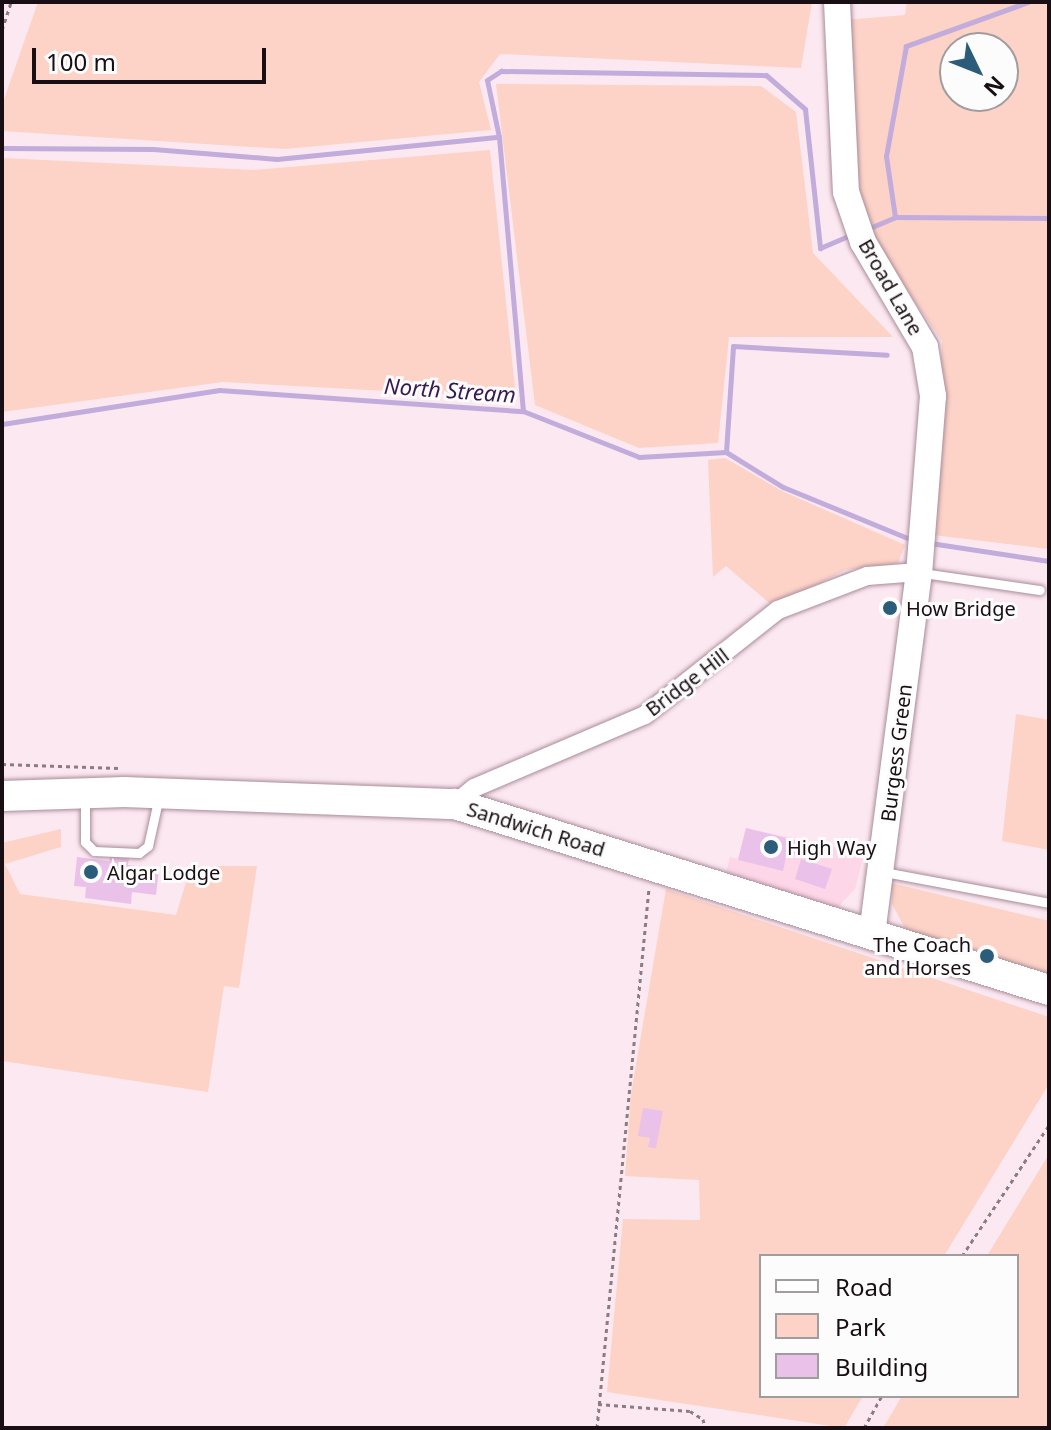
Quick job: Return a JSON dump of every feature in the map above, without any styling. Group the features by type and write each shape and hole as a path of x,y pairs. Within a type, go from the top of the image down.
{"main road":[{"name":"Sandwich Road","path":"2,796 84,792 160,793 455,804 1049,990"}],"street":[{"name":"Broad Lane","path":"837,2 846,192 863,242 913,321 931,367 921,552"},
{"name":"Bridge Hill","path":"455,804 474,788 645,715 778,610 921,552"},
{"name":"Burgess Green","path":"872,934 921,552"}],"lane":[{"path":"921,552 1040,590"},
{"path":"84,792 85,842 94,851 139,853 148,846 160,793"},
{"path":"881,871 1049,903"}],"path":[{"path":"2,30 11,2"},
{"path":"597,1428 651,865"},
{"path":"963,1254 1049,1125"},
{"path":"864,1428 881,1398"},
{"path":"598,1404 690,1411 703,1419 705,1428"}],"shaded area":[{"path":"746,828 864,854 855,889 839,906 817,914 723,884 730,857 738,859"}],"green space":[{"path":"38,2 812,2 801,68 500,54 479,82 491,130 285,149 2,131 2,105"},
{"path":"907,2 1049,2 1049,549 933,535 942,341 883,256 861,201 844,20 905,15"},
{"path":"496,84 761,86 796,112 813,253 893,337 729,337 718,443 639,448 535,405"},
{"path":"490,150 516,398 223,382 2,412 2,158 253,170"},
{"path":"725,458 782,491 905,545 898,563 845,570 774,607 726,566 713,577 708,460"},
{"path":"1016,714 1049,720 1049,850 1002,841"},
{"path":"61,829 61,847 5,864 20,894 176,915 191,866 257,866 239,988 224,986 208,1092 2,1061 2,843"},
{"path":"891,883 1049,921 1047,982 908,934 892,904"},
{"path":"666,889 1049,1017 1049,1084 945,1254 759,1254 759,1398 862,1398 844,1428 607,1392 623,1219 700,1220 699,1180 625,1176 631,1094"},
{"path":"1049,1154 1049,1428 883,1428 901,1398 1019,1398 1019,1254 988,1254"}],"building":[{"name":"High Way","path":"746,828 802,842 799,855 787,852 783,871 738,860"},
{"path":"110,856 129,858 128,865 159,869 156,895 132,892 131,904 85,898 86,887 74,886 77,857 109,861"},
{"path":"801,859 832,869 825,889 795,879"},
{"path":"643,1108 663,1111 656,1148 648,1147 650,1138 638,1136"}],"waterway":[{"path":"1028,2 906,46 886,156 895,217 1049,218"},
{"path":"499,137 487,80 501,71 766,75 805,109 820,248 846,237"},
{"path":"2,148 153,149 277,159 499,137 523,411"},
{"path":"872,227 895,217"},
{"name":"North Stream","path":"726,452 733,346 887,355"},
{"name":"North Stream","path":"2,424 219,390 523,411 639,457 726,452"},
{"path":"726,452 783,487 912,540"},
{"path":"930,543 1049,561"}],"place":[{"name":"How Bridge","path":"890,608"},
{"name":"High Way","path":"771,847"},
{"name":"Algar Lodge","path":"91,872"},
{"name":"The Coach and Horses","path":"987,956"}]}
